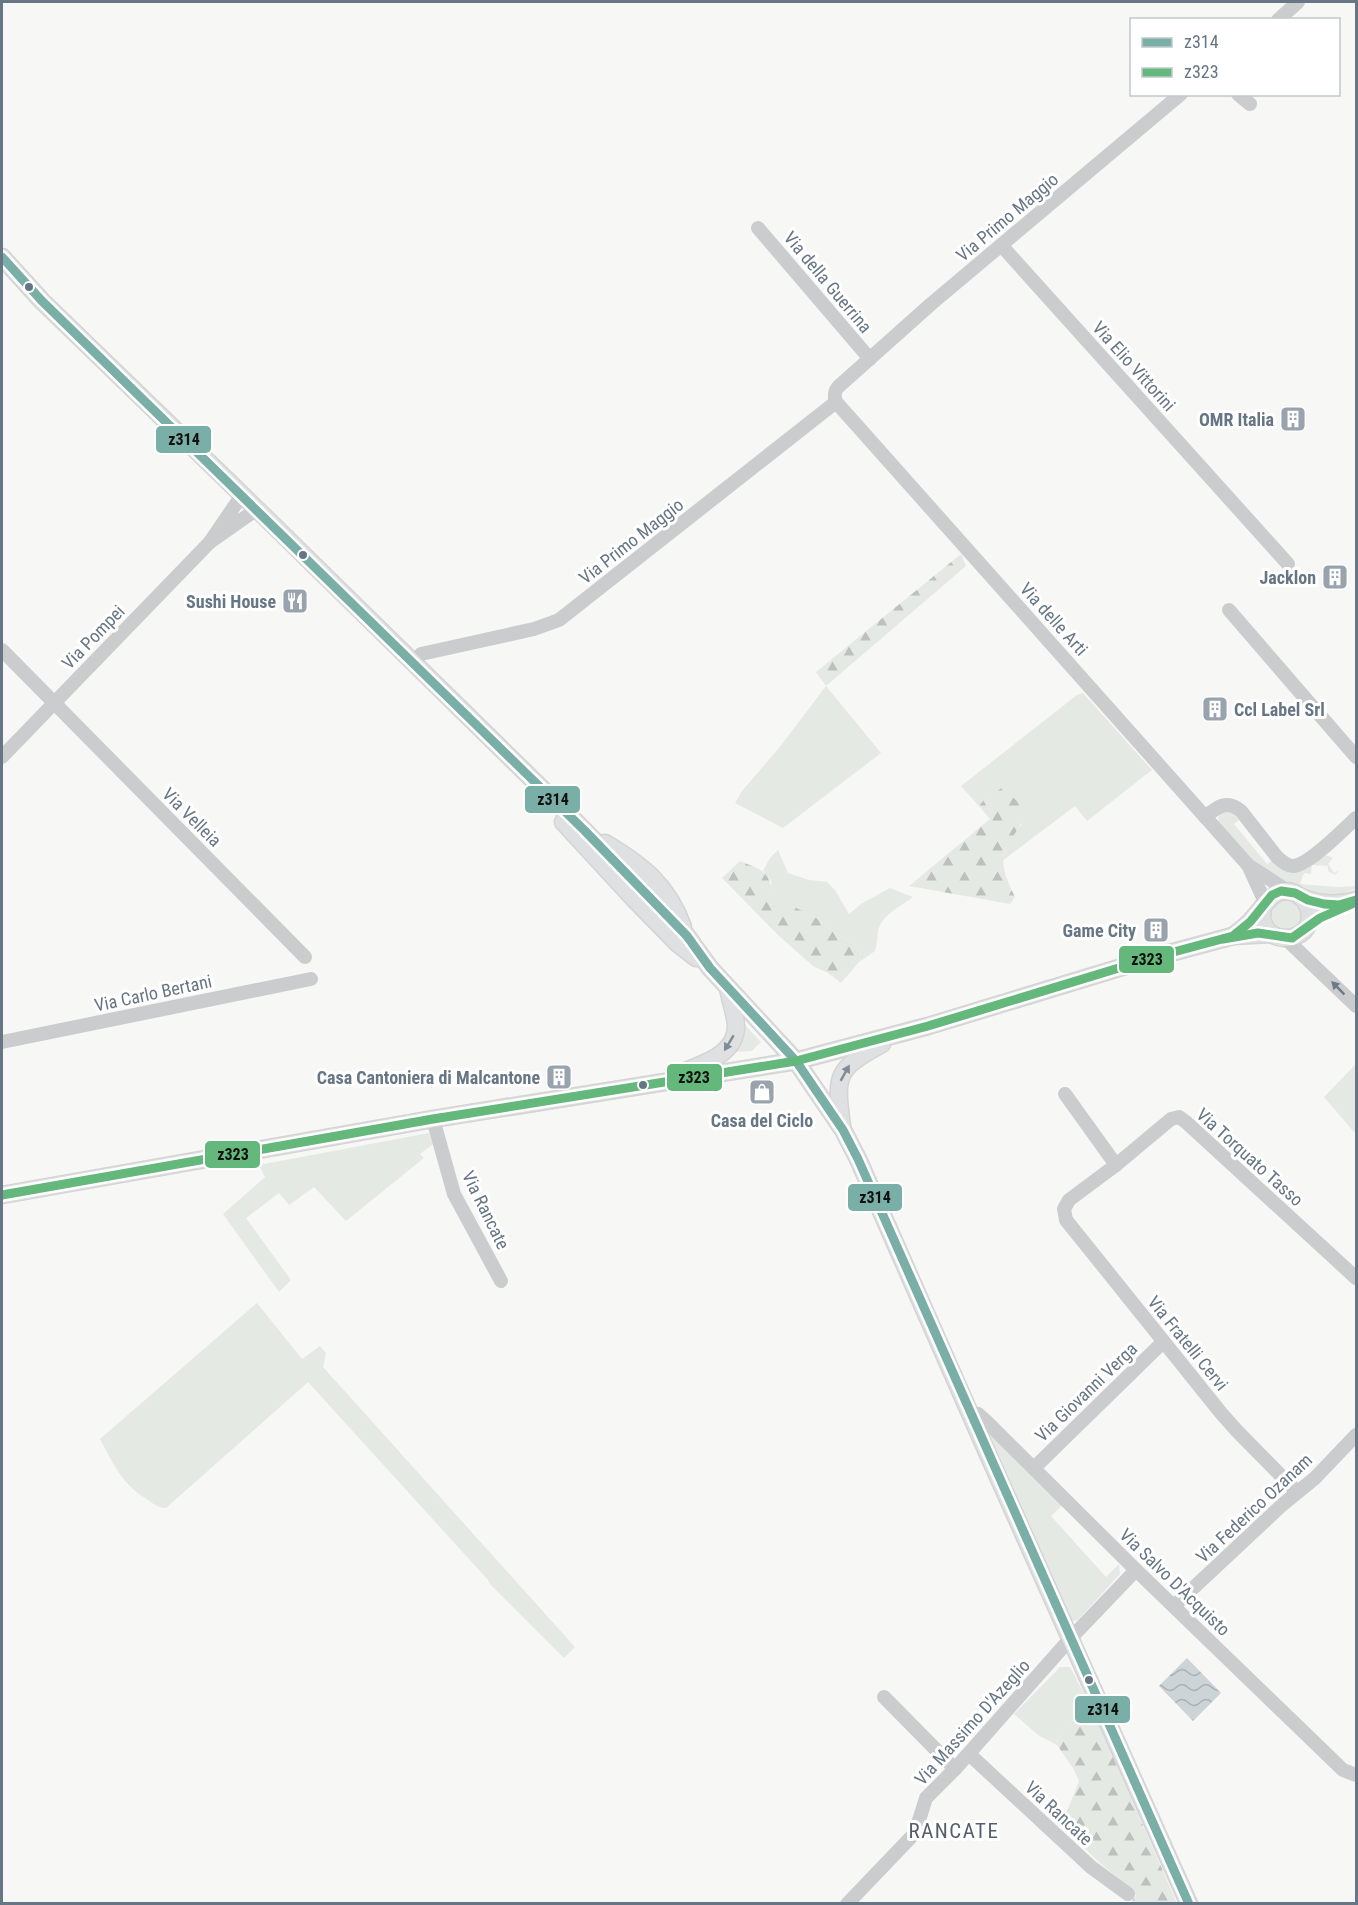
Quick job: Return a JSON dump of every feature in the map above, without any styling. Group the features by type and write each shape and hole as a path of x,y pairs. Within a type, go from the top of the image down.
{"main road":[{"path":"2,257 24,283"},
{"path":"2,264 257,508 514,764 584,830 678,944 710,968"},
{"path":"514,764 576,839 687,936 710,968 796,1061 843,1130 1189,1904"},
{"path":"584,830 630,858 651,875 667,893 687,936"},
{"path":"638,870 651,875 656,888 635,891 638,870"},
{"path":"1233,936 1250,922 1272,895 1281,891 1316,903 1332,905 1356,902"},
{"path":"1294,894 1309,910 1306,927"},
{"path":"2,1195 433,1119 796,1061 905,1032 1233,936 1293,938 1306,927 1336,909 1356,902"},
{"path":"1264,904 1262,921 1278,936"},
{"path":"669,1082 719,1056 731,1042 736,1025 728,987"},
{"path":"843,1130 838,1094 840,1079 845,1070 860,1056 905,1032"}],"street":[{"path":"1280,18 1298,2"},
{"name":"Via Primo Maggio","path":"421,654 534,629 559,620 835,399 838,387 931,304 1179,96"},
{"path":"1240,96 1250,104 1244,96"},
{"name":"Via della Guerrina","path":"758,228 870,359"},
{"name":"Via Elio Vittorini","path":"1001,245 1288,564"},
{"name":"Via delle Arti","path":"835,399 1248,865 1294,894"},
{"name":"Via Pompei","path":"2,757 210,542 242,495"},
{"name":"Via Pompei","path":"210,542 257,508"},
{"path":"1229,610 1356,757"},
{"name":"Via Velleia","path":"2,650 305,957"},
{"path":"1205,817 1220,806 1226,804 1234,806 1241,811 1277,857 1294,866 1300,865 1317,853 1356,818"},
{"name":"Via delle Arti","path":"1248,865 1264,904"},
{"path":"1306,927 1315,965"},
{"path":"1278,936 1315,965 1356,1006"},
{"name":"Via Carlo Bertani","path":"2,1042 311,979"},
{"path":"1065,1094 1116,1165"},
{"name":"Via Torquato Tasso","path":"1064,1209 1069,1200 1173,1118 1181,1118 1356,1278"},
{"name":"Via Rancate","path":"433,1119 454,1194 501,1281"},
{"name":"Via Fratelli Cervi","path":"1064,1209 1066,1220 1163,1342 1237,1431 1297,1492"},
{"name":"Via Giovanni Verga","path":"1034,1468 1163,1342"},
{"name":"Via Salvo D'Acquisto","path":"969,1413 978,1414 987,1422 1136,1570 1344,1770 1356,1774"},
{"name":"Via Federico Ozanam","path":"1174,1606 1315,1478 1356,1435"},
{"name":"Via Massimo D'Azeglio","path":"847,1904 915,1833 926,1798 955,1770 1070,1639 1136,1570"},
{"path":"884,1697 955,1770"},
{"name":"Via Rancate","path":"969,1754 1091,1867 1128,1894"}],"green space":[{"path":"961,554 966,566 826,686 816,672"},
{"path":"826,686 881,753 783,828 735,803 742,791 779,748"},
{"path":"1083,693 1152,770 1087,821 1075,806 1002,861 1008,842 1022,824 1002,789 986,797 979,806 961,786 1077,695"},
{"path":"1002,788 1025,809 1023,819 1006,846 1004,854 1006,876 1015,897 1010,904 909,886 990,819 979,806 986,797"},
{"path":"1222,811 1232,812 1239,820 1234,824 1267,864 1273,860 1280,867 1323,854 1333,858 1328,864 1334,873 1339,870 1335,875 1328,871 1328,866 1312,865 1311,874 1304,873 1300,884 1356,886 1356,889 1333,896 1309,893 1298,885 1271,876 1259,868 1219,825 1218,817"},
{"path":"778,850 788,873 809,880 827,882 835,890 849,914 861,904 890,888 913,897 883,921 878,932 875,951 859,962 861,950 853,943 830,930 820,920 772,896 771,881 763,871 770,858"},
{"path":"740,861 767,876 773,896 820,920 830,930 861,950 859,962 841,983 828,973 813,966 778,935 722,878"},
{"path":"1288,898 1299,907 1301,915 1299,922 1291,930 1275,929 1268,911 1273,902"},
{"path":"741,1021 761,1042 752,1051 735,1052"},
{"path":"1356,1064 1356,1130 1354,1132 1324,1097"},
{"path":"429,1133 433,1144 420,1154 424,1158 346,1221 314,1187 289,1205 279,1193 246,1218 291,1280 279,1292 223,1214 265,1177 259,1165"},
{"path":"257,1303 302,1359 320,1346 326,1353 323,1367 575,1647 564,1658 490,1584 308,1382 166,1508 150,1502 130,1486 100,1439"},
{"path":"990,1434 1063,1505 1051,1516 1106,1577 1119,1564 1120,1574 1077,1621 1069,1620 985,1438"},
{"path":"1060,1667 1070,1667 1092,1709 1085,1702 1058,1738 1057,1745 1038,1735 1014,1714"},
{"path":"1084,1702 1092,1709 1177,1903 1131,1903 1136,1895 1084,1847 1066,1814 1079,1781 1057,1745 1058,1738"}],"water":[{"path":"1187,1658 1221,1693 1193,1721 1159,1686"}],"transit line":[{"name":"z314","path":"2,257 42,301 584,830 687,936 710,968 796,1061 843,1130 858,1159 1189,1904"},
{"name":"z323","path":"2,1195 433,1119 796,1061 928,1026 1155,957 1233,936 1250,922 1272,895 1281,891 1295,893 1308,900 1324,904 1339,905 1356,900"},
{"name":"z323","path":"1223,939 1258,933 1292,938 1320,918 1352,904"}],"place":[{"name":"OMR Italia","path":"1293,419"},
{"name":"Jacklon","path":"1335,577"},
{"name":"Sushi House","path":"295,601"},
{"name":"Ccl Label Srl","path":"1215,709"},
{"name":"Game City","path":"1156,930"},
{"name":"Casa Cantoniera di Malcantone","path":"559,1077"},
{"name":"Casa del Ciclo","path":"762,1092"}],"district":[{"name":"RANCATE","path":"954,1831"}]}
